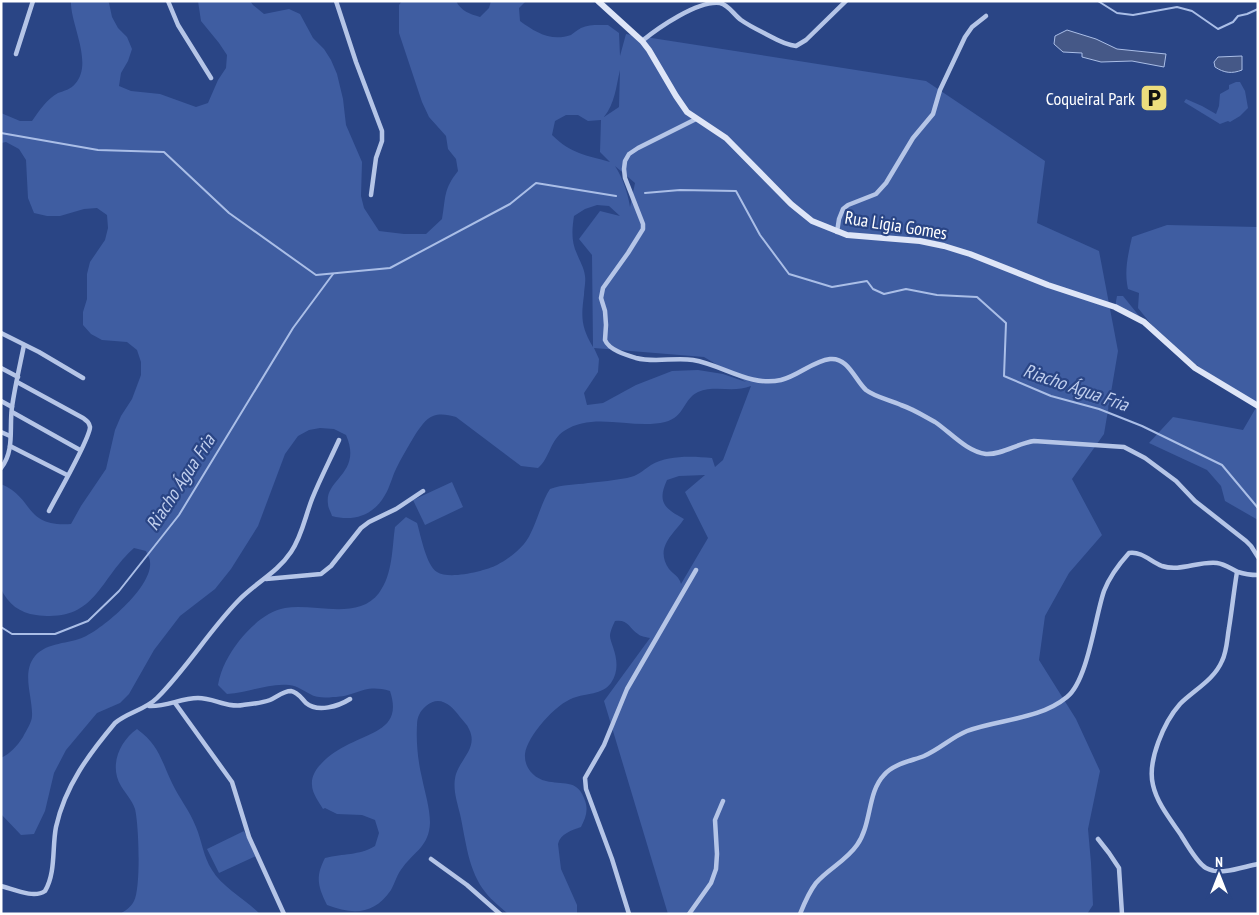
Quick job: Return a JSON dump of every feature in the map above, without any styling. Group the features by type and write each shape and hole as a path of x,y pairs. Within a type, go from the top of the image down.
{"street":[{"path":"16,54 33,1"},
{"path":"168,1 178,25 211,78"},
{"path":"336,1 358,70 382,131 382,141 376,158 371,195"},
{"path":"642,41 679,16 702,5 713,3 725,6 741,20 778,40 796,46 806,40 846,1"},
{"name":"Rua Ligia Gomes","path":"602,2 642,41 688,112 726,138 812,221 838,232 862,238 920,241 944,246 970,254 1048,285 1115,307 1144,322 1195,368 1258,406"},
{"path":"838,232 839,219 843,210 848,205 876,194 886,183 913,138 933,114 944,82 965,37 972,27 986,16"},
{"path":"696,118 638,148 629,154 625,161 626,178 642,219 643,229 603,288 601,294 606,318 604,340 610,346 637,358 692,360 748,379 763,381 781,380 821,362 836,359 847,366 866,390 872,394 927,417 968,446 986,454 1034,441 1124,447 1145,458 1176,481 1195,501 1252,546 1258,557"},
{"path":"1,334 83,378"},
{"path":"1,468 10,446 12,410 24,345"},
{"path":"1,368 88,422 89,432 49,511"},
{"path":"1,401 12,410 80,450"},
{"path":"1,432 10,436"},
{"path":"1,886 39,895 45,891 50,875 56,826 69,790 78,772 115,723 121,718 147,706 163,692 238,601 280,566 298,540 313,497 339,440"},
{"path":"10,446 67,476"},
{"path":"266,579 321,574 331,566 360,528 396,509 423,491"},
{"path":"800,914 816,884 849,856 858,844 864,834 875,789 885,773 894,767 930,753 966,732 1043,710 1067,697 1072,692 1084,665 1105,588 1130,553 1141,554 1163,566 1175,568 1217,563 1237,572 1258,575"},
{"path":"628,914 612,859 586,789 585,778 604,745 628,689 696,570"},
{"path":"1237,572 1224,656 1218,671 1180,704 1167,723 1160,739 1152,774 1154,790 1163,807 1205,868 1225,870 1258,864"},
{"path":"147,706 158,706 190,698 203,698 230,706 241,706 270,700 289,691 294,692 306,703 316,706 336,706 350,699"},
{"path":"175,702 232,782 249,838 284,914"},
{"path":"690,914 711,883 716,869 715,820 723,801"},
{"path":"1098,839 1110,853 1119,868 1122,914"},
{"path":"431,859 467,885 500,914"}],"shaded area":[{"path":"71,1 108,1 112,17 118,28 127,37 132,49 121,73 119,86 131,91 160,94 196,107 208,103 218,80 226,68 227,55 201,21 198,1 250,1 264,14 289,9 300,14 313,38 324,49 331,60 337,74 343,99 346,125 362,162 361,196 364,208 379,231 426,234 442,219 447,189 458,171 456,159 448,149 446,136 429,117 422,102 399,33 399,5 402,1 456,1 463,10 480,17 489,8 491,1 526,1 519,8 520,21 531,29 550,37 564,37 587,26 608,25 619,33 620,56 626,34 926,81 1045,161 1037,223 1099,251 1118,351 1104,434 1072,479 1102,535 1069,573 1045,616 1039,660 1076,719 1100,771 1088,829 1093,905 1087,914 668,914 604,701 650,638 639,635 623,621 615,621 610,634 616,656 615,674 611,683 603,690 566,701 543,721 531,738 525,754 526,763 533,775 541,780 573,785 581,792 586,802 586,813 581,827 564,835 558,844 561,869 577,905 577,914 508,914 491,899 480,884 468,855 455,789 456,774 470,747 471,735 467,726 453,709 441,701 431,703 424,708 419,714 417,722 418,759 430,817 429,831 424,843 401,870 391,890 377,904 362,911 346,910 327,905 321,893 319,882 320,871 325,858 357,853 369,849 375,846 379,833 375,820 362,815 337,814 325,808 323,809 312,788 313,776 319,766 331,755 384,726 392,713 393,703 390,691 366,689 348,695 327,698 312,695 295,686 281,685 227,694 218,685 219,679 226,662 239,641 259,620 278,610 297,607 348,609 370,601 384,586 391,561 395,527 406,517 417,523 427,557 437,572 450,575 467,574 497,565 521,547 528,539 550,489 564,485 603,482 631,477 651,465 672,458 712,458 715,467 723,460 751,386 738,389 711,389 698,392 689,399 672,420 665,422 640,424 601,421 576,425 559,435 538,468 521,466 456,417 442,414 433,416 425,421 415,435 400,461 387,492 375,508 363,515 348,518 332,516 328,506 328,495 347,467 350,459 350,448 346,435 334,429 320,428 309,430 298,436 285,454 258,526 231,569 215,589 180,616 154,650 129,694 120,703 97,713 66,750 54,773 45,811 34,834 21,835 1,814 1,758 11,752 23,737 31,721 32,709 28,677 31,663 40,651 84,637 114,616 144,583 149,572 150,562 146,551 134,548 84,606 72,612 56,616 30,614 20,610 7,599 1,589 1,484 12,490 37,516 45,521 56,524 71,524 106,469 115,430 132,399 141,375 141,362 137,350 127,342 102,340 91,334 83,325 83,312 87,299 87,274 90,262 105,240 108,228 107,215 97,208 84,209 60,216 34,213 28,198 26,160 19,149 6,142 1,143 1,113 20,121 32,121 50,99 72,87 80,75 82,55","holes":["620,70 619,107 604,117 608,112","566,115 578,115 588,121 601,120 600,152 610,162 572,150 552,135 555,121","615,166 635,183 630,207","597,205 609,206 620,216 600,211 579,239 592,255 593,347 586,334 583,322 582,310 585,276 572,235 574,216 585,209","594,348 704,357 746,382 723,374 698,370 672,371 636,385 603,403 587,405 584,393 598,372 599,359","705,475 685,492 708,538 681,584 678,577 669,569 664,554 667,541 684,519 664,504 663,494 667,480 679,476"]},
{"path":"1067,30 1096,39 1117,49 1166,54 1164,67 1132,61 1101,62 1082,57 1082,53 1063,52 1054,44 1055,36"},
{"path":"1242,56 1242,70 1228,72 1215,67 1214,62 1218,57"},
{"path":"1240,82 1245,91 1248,108 1230,122 1220,124 1184,102 1186,99 1216,114 1220,94 1229,89 1229,85"},
{"path":"1167,225 1258,227 1258,520 1225,501 1221,486 1207,470 1149,443 1173,417 1243,430 1257,406 1192,362 1155,329 1138,308 1139,293 1128,289 1126,269 1132,237"},
{"path":"1117,296 1123,296 1144,322 1115,307"},
{"path":"452,482 463,507 425,525 413,500"},
{"path":"137,729 159,753 175,789 194,821 212,870 222,882 260,914 120,914 131,905 136,894 138,883 138,842 135,809 121,786 116,763 121,747"},
{"path":"244,831 256,856 219,873 207,849"}],"waterway":[{"path":"1098,1 1117,13 1133,15 1177,7 1192,11 1218,29 1233,22 1238,16 1258,9"},
{"name":"Riacho Água Fria","path":"1,133 98,150 164,152 229,213 316,275 390,268 510,204 536,183 616,196"},
{"name":"Riacho Água Fria","path":"645,193 680,190 736,191 760,235 789,274 832,287 867,281 873,289 884,294 906,289 937,295 977,297 1006,323 1004,376 1051,396 1099,409 1142,426 1222,465 1258,508"},
{"name":"Riacho Água Fria","path":"1,627 12,634 55,634 88,621 119,591 179,515 293,328 333,274"}],"place":[{"name":"Coqueiral Park","path":"1154,98"}]}
